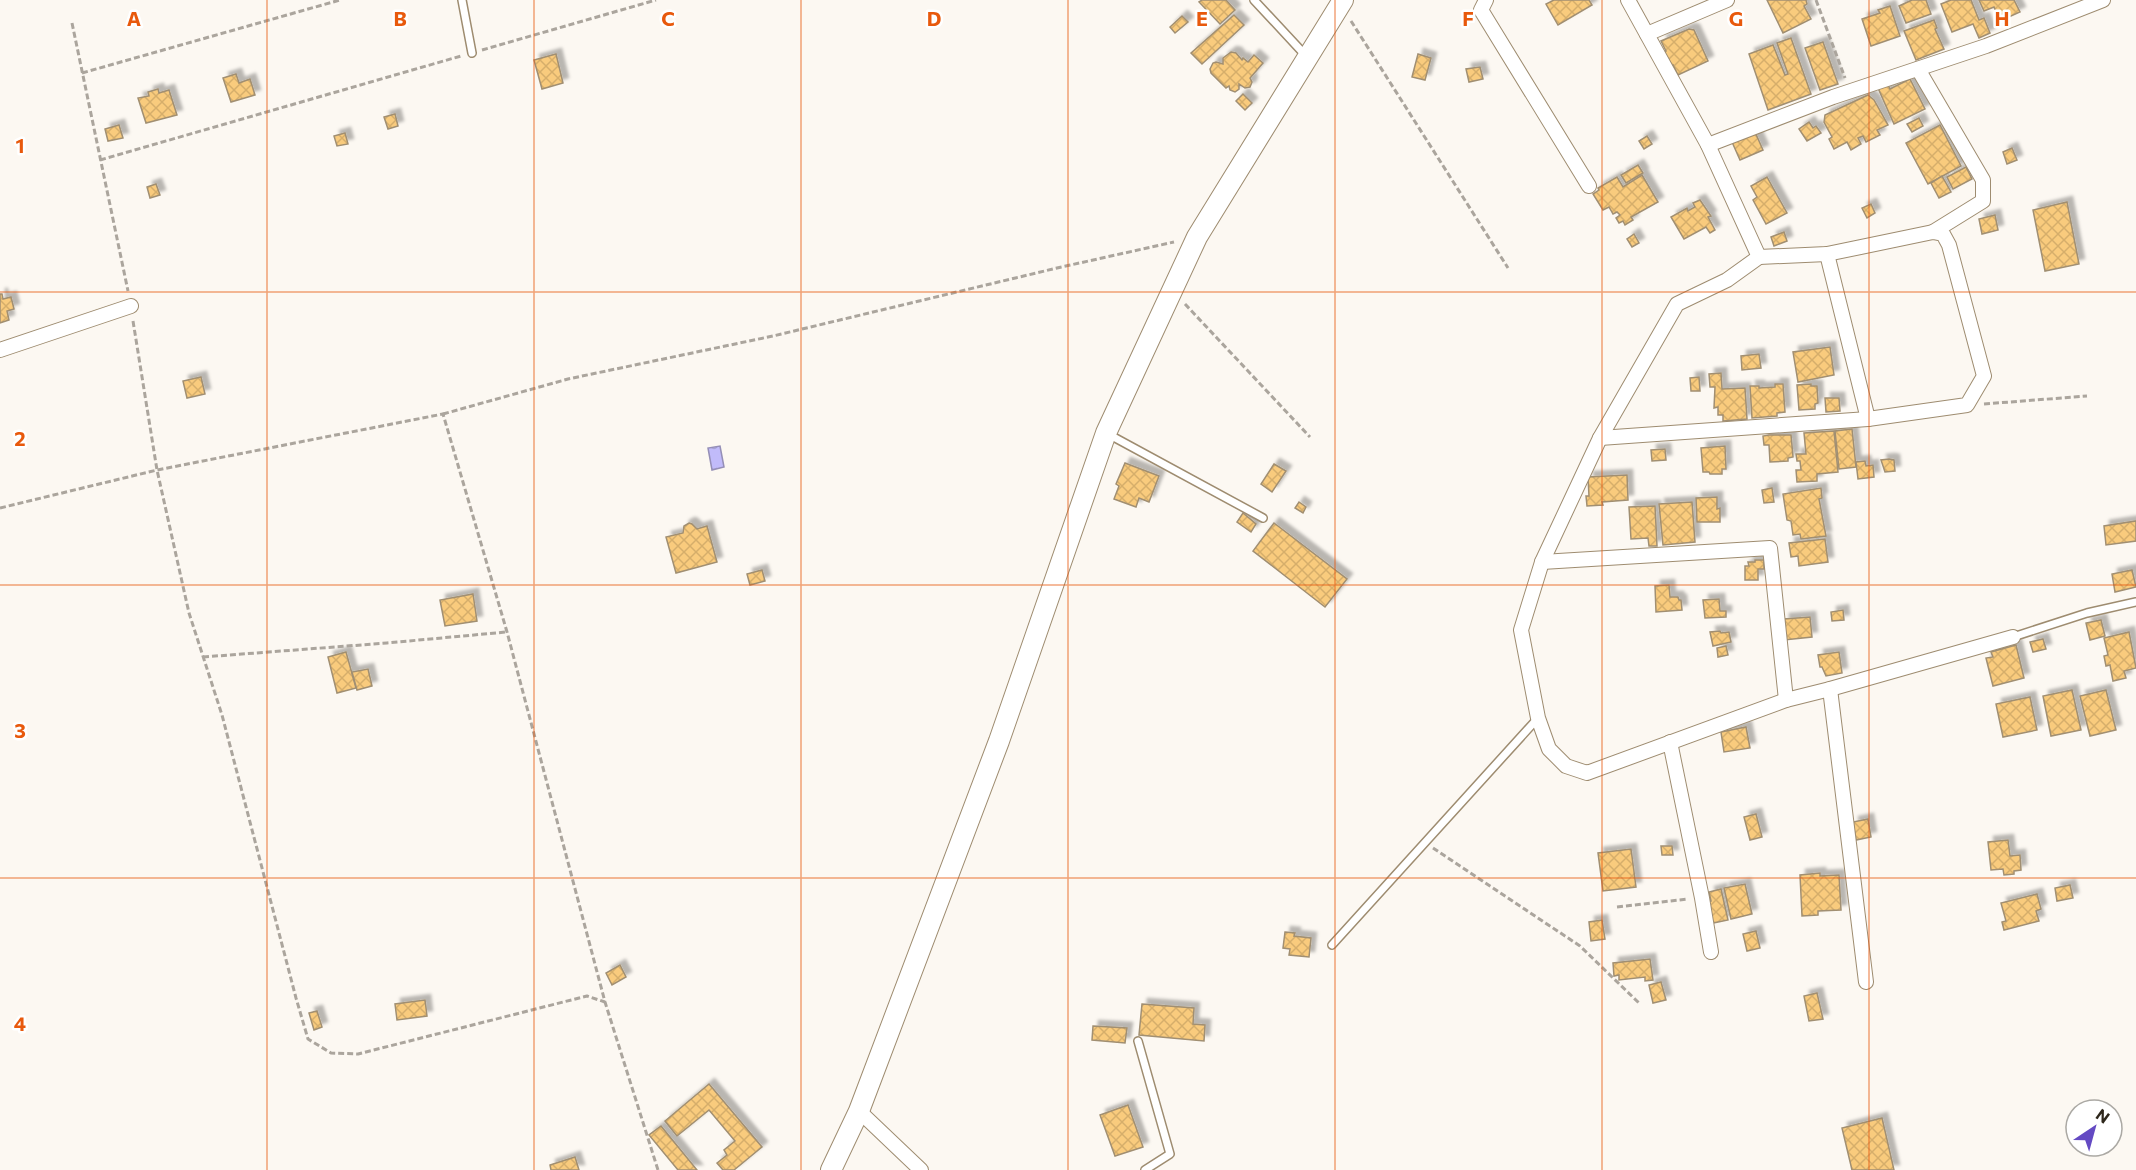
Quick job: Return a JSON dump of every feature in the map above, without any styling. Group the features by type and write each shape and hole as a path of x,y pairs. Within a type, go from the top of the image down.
{"street":[{"path":"1486,0 1481,10 1589,186"},
{"path":"1628,0 1708,145 1759,257"},
{"path":"1647,34 1727,0"},
{"path":"1708,145 1850,91 1986,46 2103,0"},
{"path":"831,1170 859,1111 999,741 1106,433 1197,237 1309,59 1342,2"},
{"path":"1918,69 1983,180 1983,201 1933,232 1827,254 1759,257 1727,280 1677,304 1600,438 1542,562 1521,630 1538,718 1549,749 1566,766 1587,772 1786,700 2013,637"},
{"path":"1600,438 1868,419 1967,405 1984,376 1949,245 1943,234 1933,232"},
{"path":"1827,254 1868,419"},
{"path":"0,350 131,306"},
{"path":"1542,562 1770,548 1786,700"},
{"path":"1830,689 1866,982"},
{"path":"1670,742 1711,952"},
{"path":"859,1111 921,1170"}],"lane":[{"path":"462,0 472,53"},
{"path":"1254,0 1309,59"},
{"path":"1106,433 1263,518"},
{"path":"2013,637 2086,613 2136,602"},
{"path":"1332,945 1538,718"},
{"path":"1138,1041 1170,1154 1145,1170"}],"path":[{"path":"82,72 340,0"},
{"path":"100,160 656,0"},
{"path":"1816,0 1850,91"},
{"path":"1342,2 1508,268"},
{"path":"72,23 131,306 158,470 189,613 222,715 296,999 309,1039 331,1053 358,1054 587,996 605,1002"},
{"path":"0,508 158,470 443,414 568,379 773,336 1197,237"},
{"path":"1171,289 1310,437"},
{"path":"1967,405 2086,396"},
{"path":"443,414 507,632 605,1002 658,1170"},
{"path":"203,657 387,644 507,632"},
{"path":"1425,843 1580,946 1639,1003"},
{"path":"1617,907 1702,898"}],"water":[{"path":"720,446 724,467 712,470 708,448"}],"building":[{"path":"1226,0 1235,10 1220,24 1199,2"},
{"path":"1554,0 1589,0 1592,5 1558,25 1546,4"},
{"path":"1767,0 1806,0 1807,4 1804,6 1811,19 1783,33"},
{"path":"1912,0 1926,0 1931,14 1906,23 1899,6"},
{"path":"1951,0 1971,0 1979,20 1984,18 1990,33 1979,38 1973,24 1952,32 1941,4"},
{"path":"1979,0 2014,0 2020,12 2000,21 1994,7 1984,11"},
{"path":"1890,6 1900,36 1871,46 1862,19 1880,13 1878,10"},
{"path":"1234,15 1244,25 1202,64 1191,53"},
{"path":"1182,16 1188,22 1175,33 1170,27"},
{"path":"1934,20 1937,28 1935,29 1944,49 1916,60 1904,31"},
{"path":"1689,29 1694,30 1708,61 1678,75 1673,65 1670,66 1661,41"},
{"path":"1791,38 1811,94 1768,110 1749,54 1773,45 1785,75 1788,74 1777,43"},
{"path":"1823,42 1838,84 1820,90 1805,48"},
{"path":"1231,52 1248,62 1254,55 1263,63 1250,78 1252,82 1250,87 1245,88 1239,84 1239,89 1235,92 1230,90 1229,86 1226,88 1211,73 1210,69 1213,63 1223,64 1223,58"},
{"path":"556,54 563,83 542,89 534,60"},
{"path":"1418,54 1431,58 1425,80 1412,77"},
{"path":"1480,67 1483,79 1469,82 1466,69"},
{"path":"236,74 239,83 250,79 255,95 231,102 223,78"},
{"path":"1910,79 1925,109 1894,124 1878,88 1887,83 1890,89"},
{"path":"158,89 159,93 169,90 177,115 146,123 138,98 149,96 148,92"},
{"path":"1243,94 1252,103 1245,110 1236,101"},
{"path":"1868,95 1874,100 1888,125 1877,130 1880,135 1866,142 1863,136 1858,138 1861,144 1851,150 1847,142 1834,149 1829,139 1832,137 1824,122 1825,115"},
{"path":"395,114 398,126 388,129 384,117"},
{"path":"1919,118 1923,126 1912,132 1907,124"},
{"path":"1809,122 1821,133 1807,141 1799,129"},
{"path":"119,125 123,138 108,141 105,129"},
{"path":"1940,125 1961,166 1928,184 1906,143"},
{"path":"1755,132 1763,150 1740,160 1732,142"},
{"path":"345,133 348,144 337,146 334,136"},
{"path":"1647,136 1652,144 1644,149 1639,141"},
{"path":"2012,148 2017,160 2007,164 2003,152"},
{"path":"1638,165 1643,173 1626,183 1621,175"},
{"path":"1966,167 1972,179 1953,189 1947,177"},
{"path":"1642,175 1658,202 1631,217 1633,220 1625,225 1623,221 1619,223 1616,218 1620,215 1617,212 1613,214 1609,207 1603,210 1593,194 1599,190 1598,188 1617,177 1623,187"},
{"path":"1942,176 1951,192 1939,198 1931,183"},
{"path":"1767,177 1787,213 1766,224 1753,200 1757,197 1751,186"},
{"path":"156,184 160,195 150,198 147,187"},
{"path":"1700,200 1711,216 1708,217 1715,230 1710,233 1706,227 1684,239 1671,217 1687,208 1688,211 1695,207 1693,203"},
{"path":"2067,202 2079,264 2045,271 2033,210"},
{"path":"1871,204 1875,213 1867,218 1862,208"},
{"path":"1995,215 1998,230 1982,234 1979,219"},
{"path":"1784,232 1787,241 1774,246 1771,237"},
{"path":"1634,234 1639,243 1632,247 1627,239"},
{"path":"0,294 3,299 11,297 14,309 7,311 9,320 0,323"},
{"path":"1830,347 1834,375 1798,382 1793,352"},
{"path":"1759,354 1761,368 1742,370 1741,356"},
{"path":"1721,373 1722,389 1745,388 1747,419 1723,421 1723,415 1718,415 1718,407 1714,408 1715,387 1710,387 1709,374"},
{"path":"201,377 205,394 187,398 183,381"},
{"path":"1699,377 1700,391 1691,391 1690,378"},
{"path":"1775,384 1783,384 1785,412 1777,413 1777,416 1752,418 1750,386 1775,387"},
{"path":"1811,384 1811,386 1817,386 1818,403 1815,404 1815,409 1799,410 1797,385"},
{"path":"1825,398 1839,398 1840,411 1826,412"},
{"path":"1852,429 1856,467 1839,469 1835,431"},
{"path":"1834,431 1838,472 1817,474 1817,481 1797,482 1796,470 1801,470 1796,454 1806,454 1804,433"},
{"path":"1791,435 1793,457 1788,458 1788,461 1770,462 1769,445 1764,445 1763,436"},
{"path":"1725,446 1726,469 1722,469 1722,474 1703,472 1701,448"},
{"path":"1665,449 1666,460 1652,461 1651,450"},
{"path":"1881,460 1894,460 1895,471 1885,472"},
{"path":"1865,461 1866,466 1873,465 1874,477 1858,479 1856,462"},
{"path":"1125,463 1159,476 1149,502 1139,498 1136,507 1114,499 1119,486 1116,484"},
{"path":"1274,464 1286,471 1272,492 1261,484"},
{"path":"1627,475 1628,500 1587,506 1588,477"},
{"path":"1772,488 1774,502 1764,503 1762,490"},
{"path":"1821,488 1822,498 1819,499 1826,536 1801,539 1800,534 1793,535 1791,521 1787,520 1783,494"},
{"path":"1717,497 1720,522 1697,522 1696,498"},
{"path":"1299,502 1306,507 1303,513 1295,508"},
{"path":"1692,502 1695,542 1663,545 1659,504"},
{"path":"1655,506 1657,546 1649,546 1648,538 1631,539 1629,507"},
{"path":"1243,513 1256,524 1251,532 1237,522"},
{"path":"2136,521 2136,541 2106,545 2104,526"},
{"path":"689,523 697,529 707,526 717,562 676,573 666,537 683,533 684,526"},
{"path":"1274,523 1347,579 1325,607 1253,551"},
{"path":"1825,539 1828,562 1799,566 1798,556 1791,557 1789,543"},
{"path":"1755,560 1764,560 1764,569 1758,569 1758,580 1745,580 1745,566 1749,566 1748,562 1755,562"},
{"path":"762,570 765,581 750,585 747,574"},
{"path":"2132,570 2136,587 2115,592 2112,574"},
{"path":"1669,585 1670,597 1678,597 1681,600 1682,610 1656,612 1655,586"},
{"path":"473,594 477,621 445,626 440,600"},
{"path":"1719,599 1720,611 1726,611 1726,617 1705,618 1703,600"},
{"path":"1843,610 1844,620 1832,621 1831,612"},
{"path":"1810,617 1812,637 1784,640 1784,619"},
{"path":"2101,620 2105,636 2090,640 2086,623"},
{"path":"1720,631 1721,633 1729,632 1731,642 1713,646 1710,632"},
{"path":"2129,632 2136,668 2124,671 2126,678 2113,681 2110,665 2106,666 2104,656 2108,655 2104,638"},
{"path":"2043,639 2046,649 2033,652 2030,642"},
{"path":"2016,645 2024,678 1993,686 1986,658 1993,657 1991,652"},
{"path":"1726,646 1728,655 1718,657 1717,648"},
{"path":"346,652 356,688 337,693 328,657"},
{"path":"1839,652 1842,673 1826,676 1820,667 1818,655"},
{"path":"368,669 372,686 357,690 352,672"},
{"path":"2072,690 2081,730 2051,736 2043,696"},
{"path":"2106,690 2116,730 2090,736 2080,696"},
{"path":"2030,697 2037,730 2003,737 1996,704"},
{"path":"1746,727 1750,748 1724,752 1721,732"},
{"path":"1756,814 1762,837 1750,840 1744,817"},
{"path":"1868,819 1871,837 1856,840 1853,822"},
{"path":"2008,840 2010,856 2020,855 2021,870 2014,871 2014,874 2004,875 2003,869 1991,870 1988,842"},
{"path":"1661,846 1672,846 1673,855 1662,855"},
{"path":"1631,849 1636,887 1603,891 1598,853"},
{"path":"1820,873 1820,876 1839,875 1841,910 1818,911 1818,915 1802,916 1800,875"},
{"path":"1745,884 1752,914 1731,919 1724,888"},
{"path":"2070,885 2073,898 2057,901 2055,888"},
{"path":"1721,889 1728,920 1713,923 1708,902 1711,901 1709,892"},
{"path":"2037,894 2041,909 2036,911 2039,921 2004,930 2002,922 2006,921 2001,903"},
{"path":"1602,920 1605,939 1591,941 1589,922"},
{"path":"1756,931 1760,948 1747,951 1743,934"},
{"path":"1285,932 1295,933 1294,936 1311,938 1309,957 1289,955 1290,949 1283,948"},
{"path":"1650,959 1653,980 1645,981 1645,977 1619,980 1619,975 1614,976 1613,963"},
{"path":"620,965 626,977 612,985 606,973"},
{"path":"1661,982 1666,1000 1653,1003 1649,985"},
{"path":"1817,993 1823,1019 1809,1021 1804,996"},
{"path":"425,1000 427,1016 397,1020 395,1004"},
{"path":"1142,1004 1194,1008 1193,1024 1205,1025 1204,1041 1139,1035"},
{"path":"317,1011 322,1027 314,1030 309,1013"},
{"path":"1093,1026 1127,1028 1125,1043 1092,1040"},
{"path":"709,1084 762,1147 734,1170 723,1170 717,1163 727,1155 724,1150 735,1141 709,1110 677,1136 665,1121"},
{"path":"1128,1105 1143,1147 1115,1156 1100,1115"},
{"path":"1882,1118 1894,1170 1852,1170 1842,1128"},
{"path":"661,1126 697,1170 678,1170 649,1135"},
{"path":"575,1157 579,1170 551,1170 550,1165"}]}
